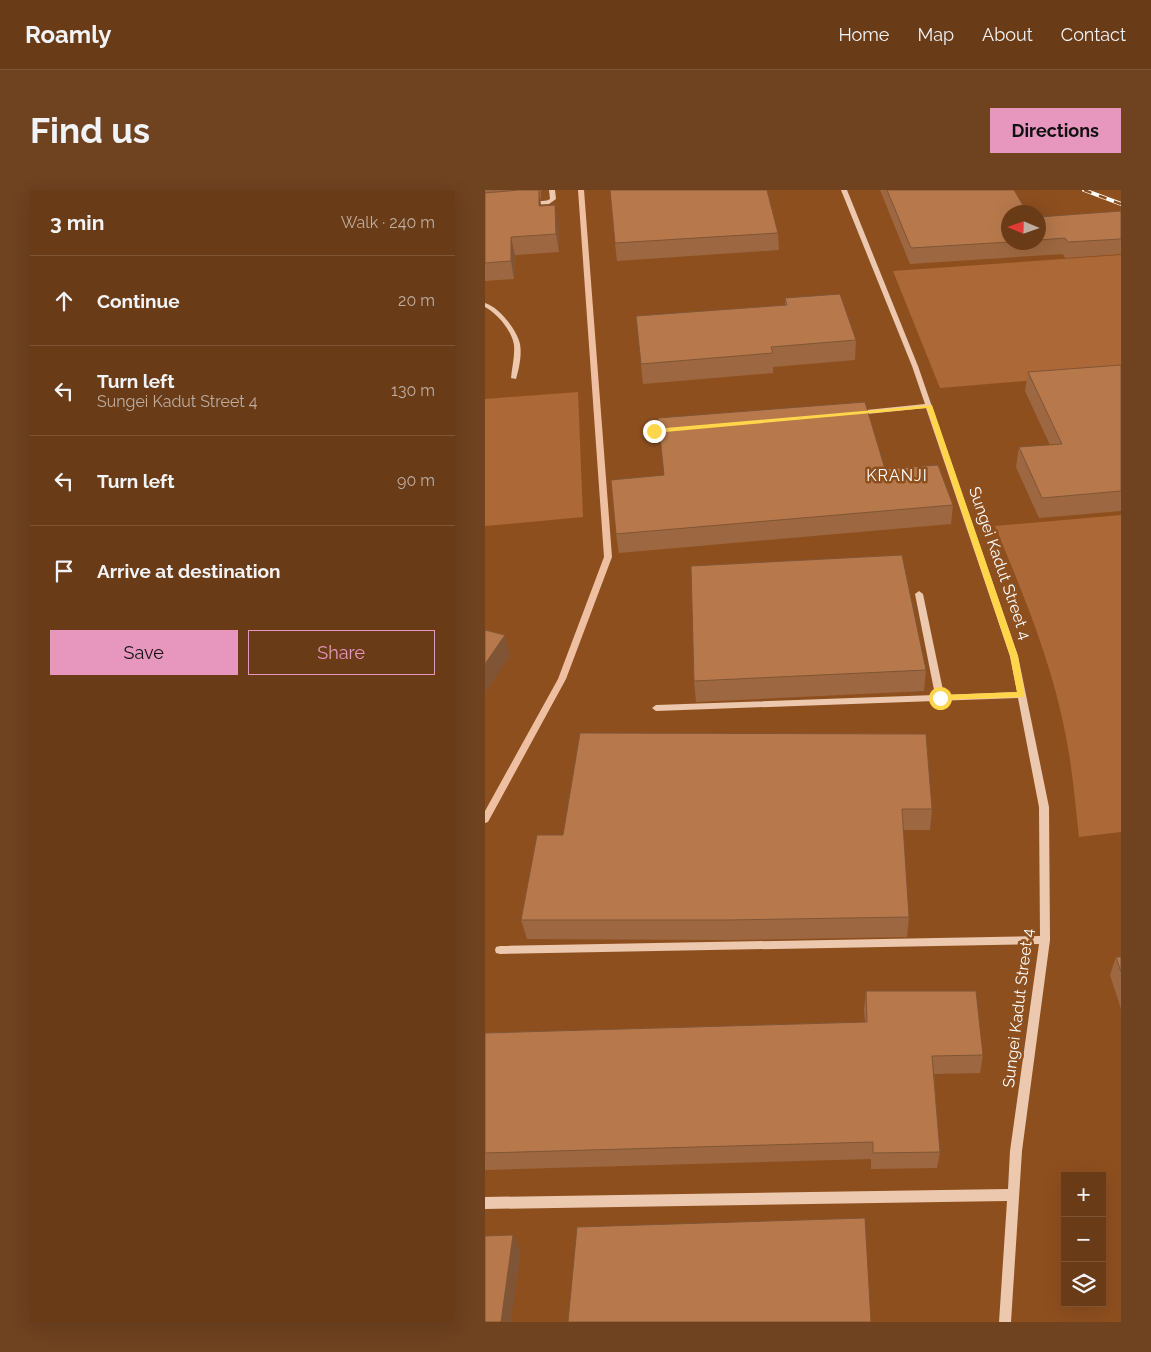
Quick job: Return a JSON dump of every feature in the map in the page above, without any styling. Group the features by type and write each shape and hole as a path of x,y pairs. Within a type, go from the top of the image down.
{"street":[{"name":"Sungei Kadut Street 4","path":"844,190 915,366 1014,656 1044,807 1045,940 1016,1151 1005,1322"},
{"path":"485,305 489,305 497,312 516,342 514,378"},
{"path":"851,413 929,406"},
{"path":"654,431 674,429"},
{"path":"919,594 940,698"},
{"path":"656,708 1022,695"},
{"path":"500,950 1045,940"},
{"path":"485,1203 1013,1195"}],"lane":[{"path":"525,204 549,202 553,199 552,190"}],"shaded area":[{"path":"1121,255 1121,373 940,388 893,271"},
{"path":"578,392 583,517 485,526 485,399"},
{"path":"1121,515 1121,832 1079,837 1069,755 1058,701 1034,625 995,526"}],"building":[{"path":"539,190 539,206 555,205 556,234 511,237 511,261 485,263 485,193"},
{"path":"610,190 767,190 778,233 615,243"},
{"path":"887,190 1014,190 1023,205 1001,205 1001,242 911,248"},
{"path":"1121,211 1121,239 1068,242 1065,238 1046,239 1046,216"},
{"path":"840,294 856,340 771,347 773,353 641,364 636,316 787,305 785,298"},
{"path":"1121,365 1121,491 1042,498 1019,447 1062,444 1028,372"},
{"path":"865,402 885,469 938,465 953,505 616,534 611,480 664,475 658,418"},
{"path":"902,555 926,670 694,681 691,566"},
{"path":"485,630 505,635 485,664"},
{"path":"580,733 926,734 932,809 902,809 909,917 728,920 521,920 537,835 563,835"},
{"path":"1116,957 1121,957 1121,972"},
{"path":"866,991 976,991 983,1055 932,1056 940,1152 873,1153 873,1142 485,1153 485,1033 867,1022"},
{"path":"865,1218 871,1322 568,1322 577,1227"},
{"path":"513,1235 501,1322 485,1322 485,1236"}],"waterway":[{"path":"485,819 562,679 608,557 581,190"}],"railway":[{"path":"1084,190 1121,204"}],"district":[{"name":"KRANJI","path":"897,475"}],"route":[{"path":"654,431 929,406 1014,656 1022,695 940,698"}]}
